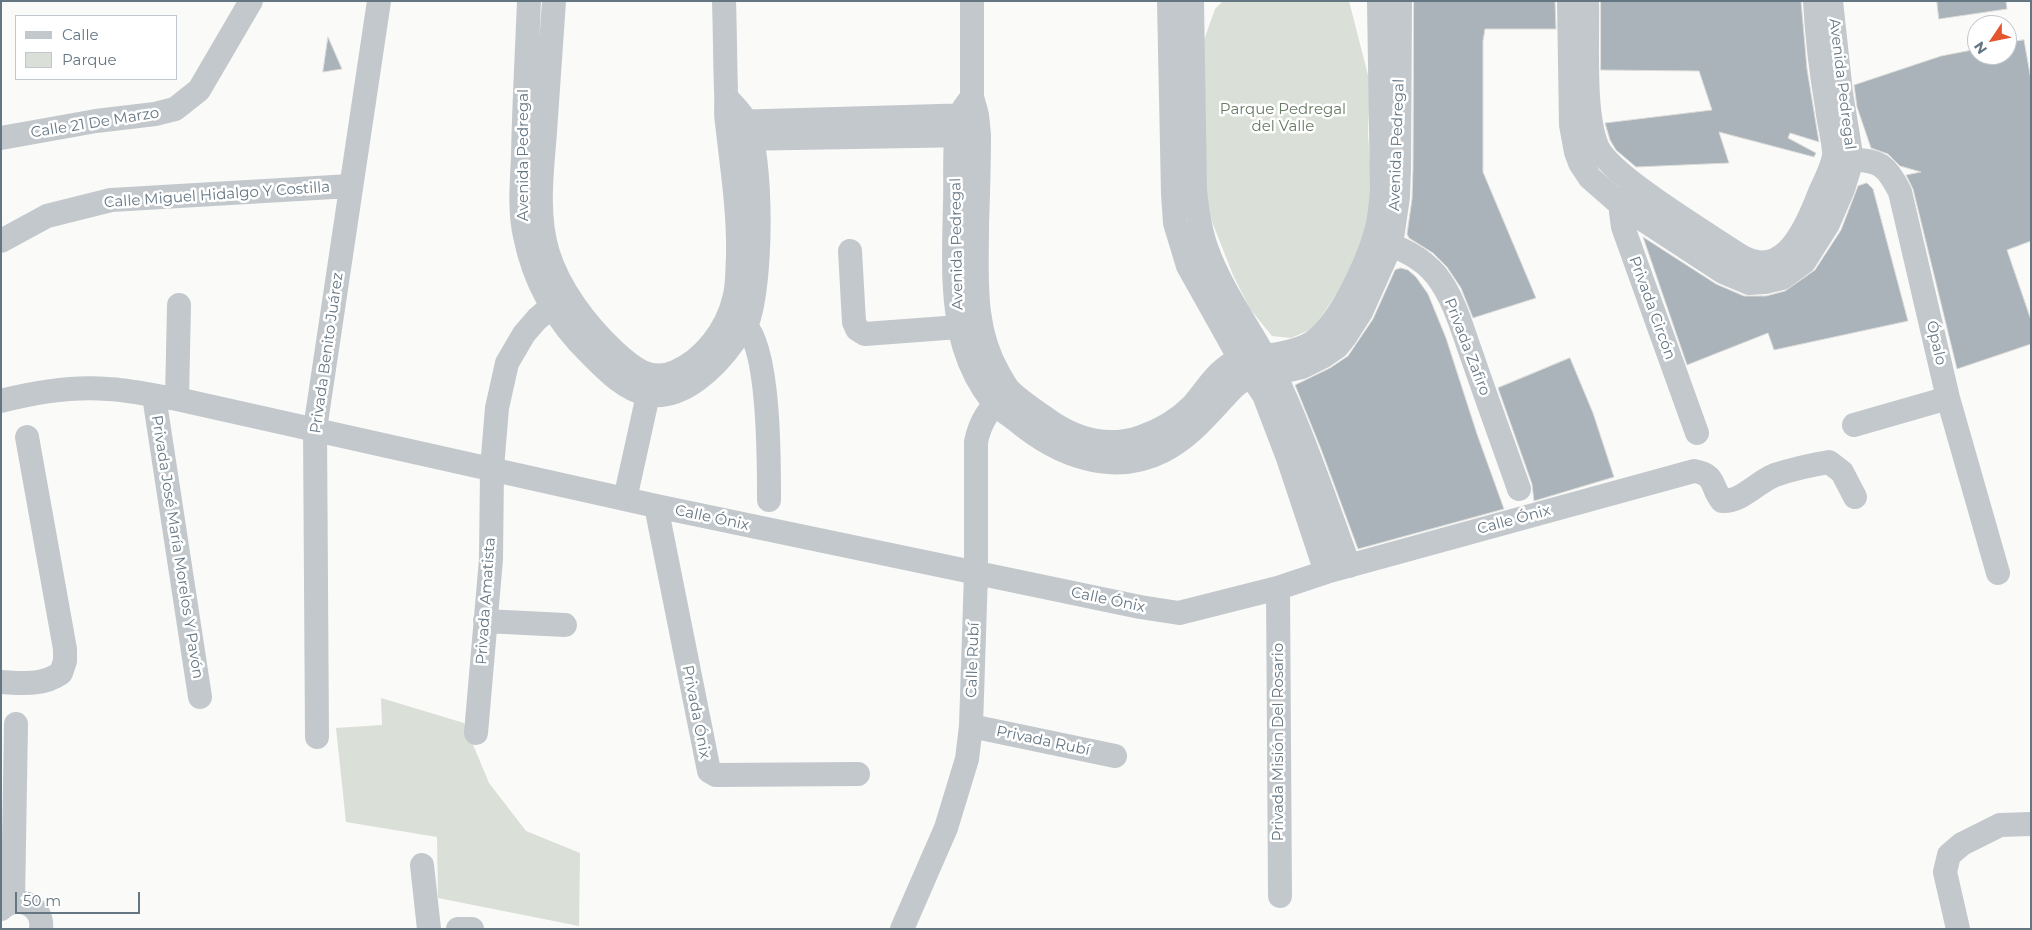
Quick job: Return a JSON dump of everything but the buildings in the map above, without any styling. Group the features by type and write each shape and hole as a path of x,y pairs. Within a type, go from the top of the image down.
{"street":[{"name":"Calle 21 De Marzo","path":"1,138 96,121 165,113 180,106 199,90 251,1"},
{"name":"Privada Benito Juárez","path":"317,737 315,429 379,1"},
{"name":"Avenida Pedregal","path":"529,1 524,80 521,206 525,236 541,287 597,333 628,365 652,376 671,374 694,361 738,320"},
{"name":"Avenida Pedregal","path":"554,1 541,211 548,253 554,270 559,300 567,329 601,365 631,389 648,395 670,393 691,383 726,354 738,320 736,289 739,130"},
{"path":"724,1 727,98 739,130 969,120 972,1"},
{"path":"1181,8 1210,1"},
{"name":"Avenida Pedregal","path":"1569,1 1571,125 1576,152 1590,178 1622,206 1722,272 1748,282 1765,282 1782,278 1804,262 1828,224 1843,189 1841,93 1831,1"},
{"name":"Avenida Pedregal","path":"1587,1 1592,127 1602,156 1634,184 1750,262 1769,263 1790,250 1805,226 1817,200 1843,158 1819,58 1815,1"},
{"name":"Avenida Pedregal","path":"969,120 977,304 983,338 996,368 1001,396 1043,441 1062,451 1098,461 1128,462 1162,452 1180,441 1191,433 1235,386 1325,333 1354,284 1382,243 1398,197 1400,37 1388,3"},
{"name":"Avenida Pedregal","path":"1382,243 1378,226 1382,190 1388,3"},
{"path":"1181,8 1168,42 1175,223 1188,266 1240,359 1264,370"},
{"path":"1181,8 1195,190 1198,218 1206,249 1264,370 1297,426 1349,566"},
{"name":"Avenida Pedregal","path":"969,120 954,228 956,297 959,327 972,368 982,386 1035,411 1062,430 1091,440 1115,442 1139,438 1169,424 1190,407 1222,369 1240,359"},
{"name":"Ópalo","path":"1843,158 1864,159 1885,167 1900,192 1948,398 1998,573"},
{"path":"1622,206 1634,184"},
{"name":"Calle Miguel Hidalgo Y Costilla","path":"1,240 47,216 111,200 350,186"},
{"name":"Privada Circón","path":"1622,206 1621,219 1623,227 1697,433"},
{"name":"Privada Zafiro","path":"1382,243 1424,263 1436,275 1449,296 1519,489"},
{"path":"850,251 854,322 857,329 865,334 959,327"},
{"name":"Privada Amatista","path":"476,733 491,559 492,468 497,408 507,363 524,334 559,300"},
{"path":"177,399 179,305"},
{"path":"738,320 757,354 766,403 769,500"},
{"path":"1264,370 1264,395 1326,572"},
{"name":"Calle Ónix","path":"1,401 43,391 75,388 109,389 177,399 656,506 1179,614 1694,471 1704,473 1713,480 1717,495 1722,500 1728,501 1773,476 1829,462 1842,472 1855,497"},
{"path":"625,499 648,395"},
{"name":"Privada José María Morelos Y Pavón","path":"154,396 200,697"},
{"name":"Calle Rubí","path":"902,929 946,828 967,759 972,726 976,573 976,442 979,428 985,416 1001,396"},
{"path":"1854,425 1948,398"},
{"path":"1,682 34,684 45,681 60,673 65,661 65,649 27,437"},
{"name":"Privada Ónix","path":"656,506 709,771 716,775 858,774"},
{"name":"Privada Misión Del Rosario","path":"1278,588 1280,896"},
{"path":"485,621 565,625"},
{"path":"16,724 7,906 26,902 32,906 40,917 42,929"},
{"name":"Privada Rubí","path":"972,726 1115,756"},
{"path":"1958,929 1945,872 1949,854 1962,844 2000,824 2031,824"},
{"path":"422,865 429,929"},
{"path":"458,929 472,929"}],"green space":[{"name":"Parque Pedregal del Valle","path":"1223,1 1349,1 1370,83 1368,133 1372,195 1362,246 1338,291 1314,328 1291,338 1272,336 1250,309 1233,275 1211,219 1201,166 1203,43 1215,9"},
{"path":"381,698 464,723 489,783 526,831 580,853 579,926 438,898 437,837 346,822 336,728 382,725"}]}
